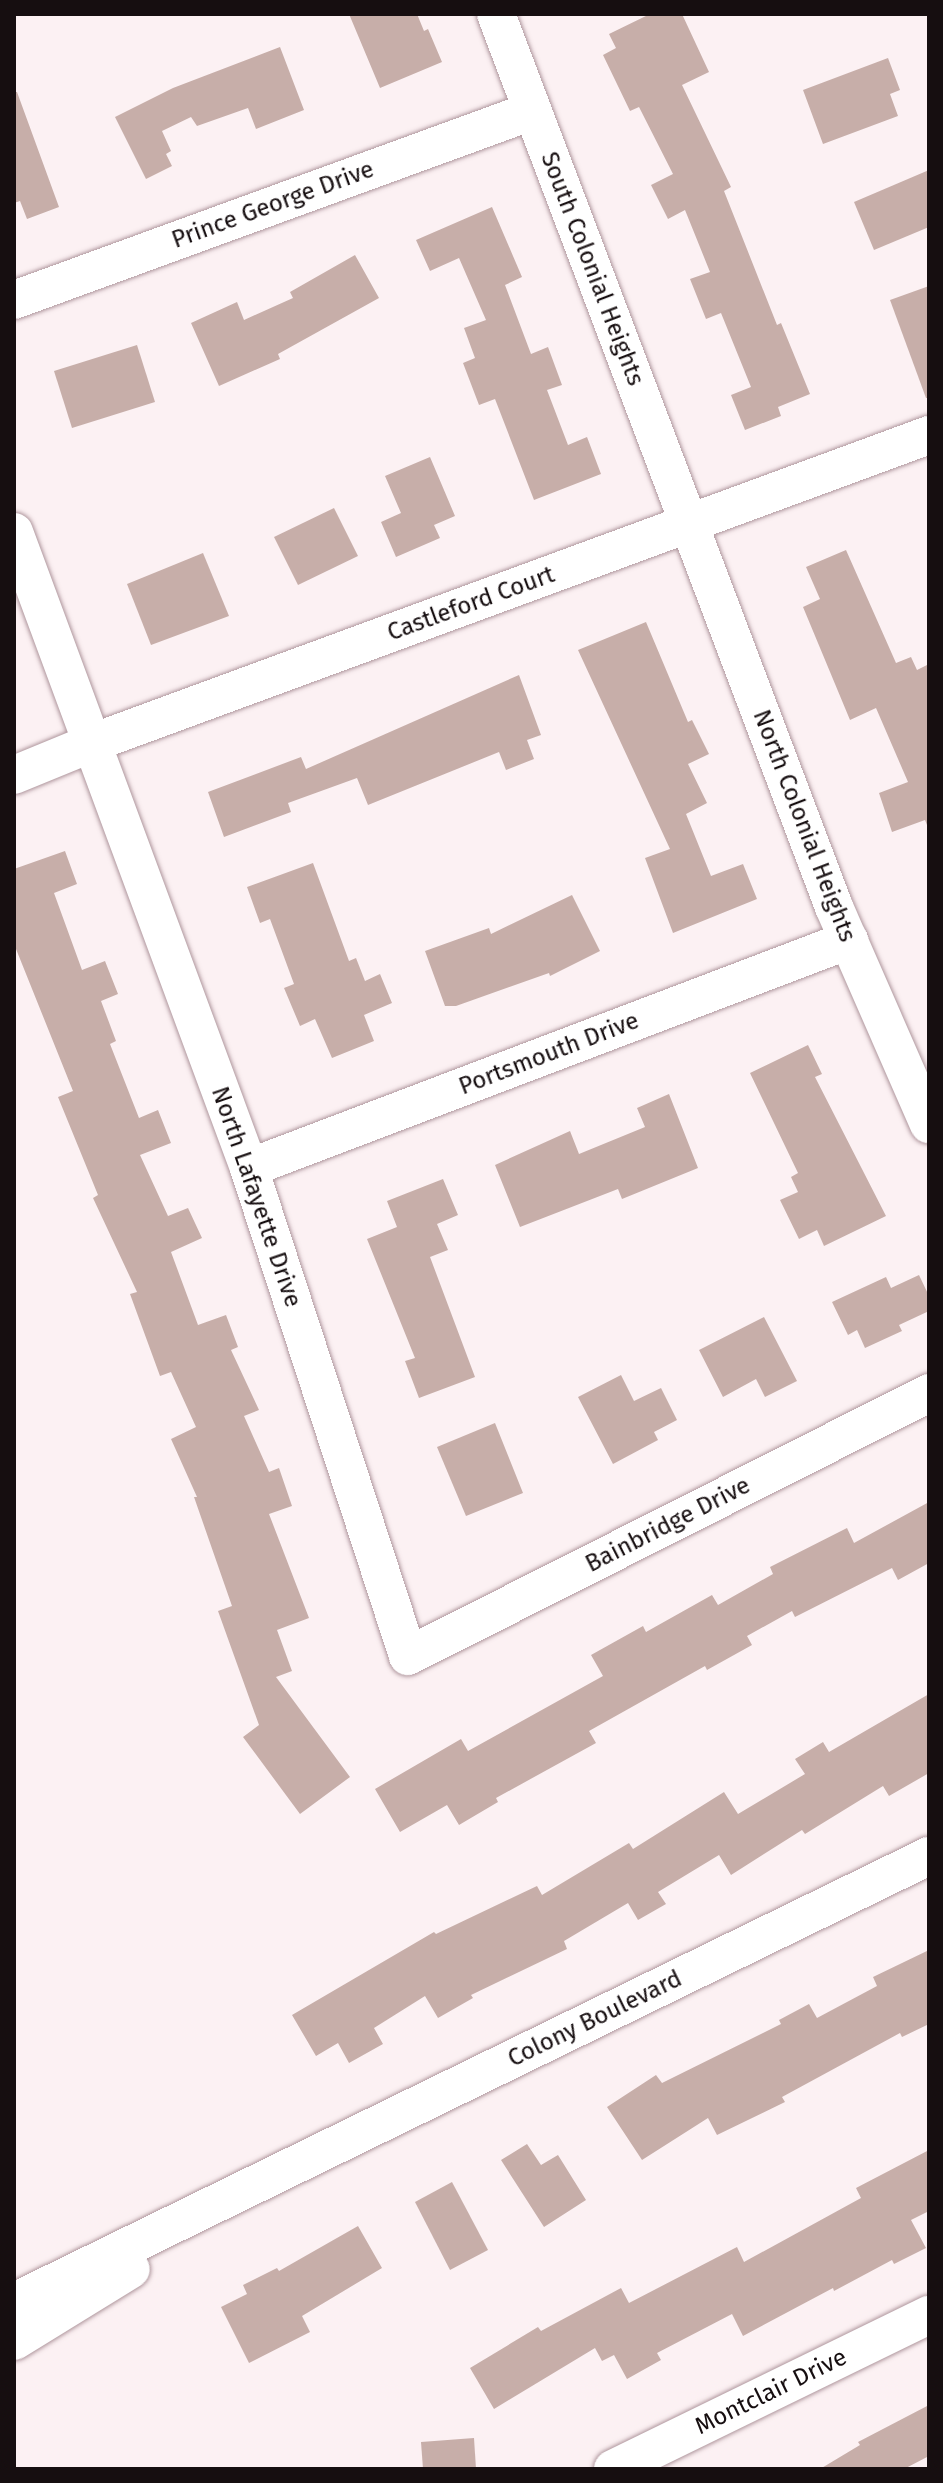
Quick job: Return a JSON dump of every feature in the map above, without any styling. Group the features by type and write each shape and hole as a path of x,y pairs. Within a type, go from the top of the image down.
{"street":[{"name":"South Colonial Heights","path":"496,14 689,524"},
{"name":"Prince George Drive","path":"14,300 532,111"},
{"name":"Castleford Court","path":"14,775 92,743 929,435"},
{"name":"North Colonial Heights","path":"689,524 849,940 929,1124"},
{"name":"North Lafayette Drive","path":"14,532 249,1168 408,1656"},
{"name":"Portsmouth Drive","path":"249,1168 849,940"},
{"name":"Bainbridge Drive","path":"408,1656 929,1393"},
{"name":"Colony Boulevard","path":"14,2302 929,1856"},
{"name":"Colony Boulevard","path":"14,2341 202,2224 262,2181"},
{"name":"Montclair Drive","path":"613,2469 929,2315"}],"building":[{"path":"349,14 417,14 424,31 428,29 442,62 380,88"},
{"path":"650,14 682,14 709,72 682,85 731,187 724,191 777,325 781,323 810,394 778,407 781,416 745,430 731,395 751,387 721,313 706,319 690,279 710,272 685,210 668,219 651,185 673,174 639,107 630,111 603,55 616,48 609,34"},
{"path":"280,47 304,110 256,129 248,108 197,126 191,117 162,131 171,151 166,154 172,166 146,179 115,117 173,88"},
{"path":"888,58 900,90 890,94 898,116 823,144 803,90"},
{"path":"14,92 17,92 59,207 27,219 20,201 14,203"},
{"path":"929,170 929,227 874,250 854,202"},
{"path":"492,207 522,277 505,285 531,354 548,347 562,385 547,390 568,445 587,437 601,474 534,500 495,399 479,405 463,363 475,358 464,328 486,320 459,258 430,271 416,240"},
{"path":"355,255 379,298 278,354 280,359 219,386 191,323 237,302 244,320 293,298 290,292"},
{"path":"929,286 929,398 926,398 890,300"},
{"path":"137,345 155,402 72,428 54,371"},
{"path":"430,457 455,516 434,525 440,538 396,557 381,522 401,513 385,476"},
{"path":"334,508 358,556 298,585 274,537"},
{"path":"846,550 896,663 911,657 917,670 929,664 929,830 925,820 892,832 879,793 908,782 876,708 850,720 803,607 820,599 806,567"},
{"path":"203,553 229,616 151,645 127,584"},
{"path":"646,622 688,722 692,720 709,754 688,764 707,803 686,814 711,876 743,864 757,899 673,933 645,858 670,849 578,650"},
{"path":"519,675 541,735 527,740 534,759 506,770 499,752 368,805 357,778 288,803 291,812 224,837 208,792 301,757 306,769"},
{"path":"65,851 77,884 54,893 82,970 105,961 118,994 101,1001 116,1041 110,1044 139,1118 158,1110 171,1143 140,1155 168,1216 188,1208 202,1238 171,1252 198,1325 226,1315 238,1347 231,1350 259,1410 244,1416 269,1472 279,1468 292,1506 269,1514 309,1618 277,1630 292,1671 276,1677 350,1777 300,1814 243,1737 259,1725 218,1611 232,1606 194,1497 197,1497 171,1439 196,1427 171,1372 160,1376 130,1294 137,1292 93,1198 98,1195 58,1097 73,1091 14,944 14,869"},
{"path":"313,863 349,961 356,958 365,981 380,974 392,1003 364,1015 374,1041 332,1058 315,1019 300,1026 284,988 294,984 270,919 260,923 247,887"},
{"path":"572,895 600,951 550,976 549,973 456,1006 445,1006 425,951 489,928 491,934"},
{"path":"808,1045 822,1074 815,1077 886,1216 824,1246 817,1230 799,1239 780,1200 798,1192 791,1177 798,1173 750,1073"},
{"path":"669,1094 698,1168 622,1199 618,1189 520,1227 495,1165 570,1131 579,1154 645,1127 637,1108"},
{"path":"443,1179 458,1215 437,1224 448,1250 430,1257 475,1377 419,1398 405,1361 415,1358 367,1239 397,1227 387,1201"},
{"path":"919,1275 929,1296 929,1311 899,1325 902,1331 865,1348 857,1330 848,1335 832,1302 886,1277 891,1288"},
{"path":"764,1317 797,1381 765,1397 756,1379 723,1397 699,1350"},
{"path":"621,1375 634,1401 661,1388 677,1420 654,1432 658,1440 613,1464 578,1397"},
{"path":"495,1423 523,1493 466,1516 437,1447"},
{"path":"929,1502 929,1563 898,1580 892,1568 795,1617 792,1611 747,1636 752,1645 707,1670 705,1666 589,1731 596,1743 496,1798 498,1802 459,1825 447,1805 400,1832 375,1789 461,1739 468,1751 603,1676 591,1655 643,1626 646,1632 712,1595 718,1605 773,1574 770,1567 847,1528 854,1543"},
{"path":"929,1694 929,1773 889,1796 883,1786 805,1834 802,1830 731,1875 719,1855 658,1892 666,1904 638,1920 628,1903 564,1941 567,1949 471,1995 473,1998 438,2018 425,1996 374,2028 383,2044 349,2063 338,2043 316,2056 292,2015 434,1932 436,1934 537,1886 542,1895 629,1843 633,1849 724,1792 738,1814 805,1774 795,1759 823,1742 829,1752"},
{"path":"929,1950 929,2024 902,2037 900,2033 782,2097 785,2102 717,2135 708,2118 642,2160 607,2107 656,2075 662,2083 781,2024 779,2020 809,2004 817,2018 877,1986 873,1977"},
{"path":"527,2144 541,2165 558,2155 586,2200 544,2227 501,2160"},
{"path":"929,2150 929,2211 911,2220 926,2248 894,2264 892,2260 834,2291 833,2288 743,2336 732,2314 657,2353 661,2360 627,2379 614,2355 602,2361 595,2348 494,2409 470,2368 538,2327 541,2331 621,2288 629,2303 737,2247 744,2262 861,2198 856,2188"},
{"path":"452,2182 488,2250 450,2270 415,2202"},
{"path":"358,2226 382,2268 302,2316 310,2332 249,2363 221,2307 247,2294 243,2285 277,2268 279,2271"},
{"path":"929,2405 929,2456 904,2469 820,2469 860,2445 858,2442"},
{"path":"474,2438 476,2469 423,2469 421,2442"}]}
